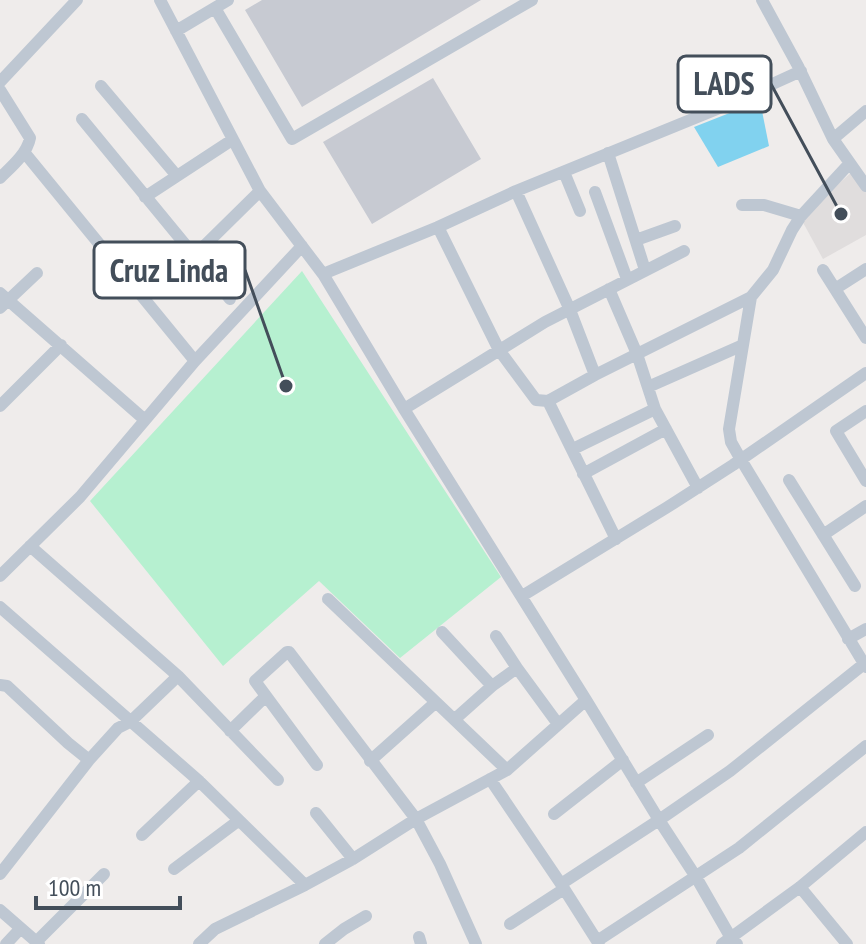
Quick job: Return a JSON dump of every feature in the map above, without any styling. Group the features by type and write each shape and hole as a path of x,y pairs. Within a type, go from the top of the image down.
{"street":[{"path":"0,82 77,0"},
{"path":"160,0 260,191 323,274 696,877 730,942 866,832"},
{"path":"176,31 228,0"},
{"path":"215,8 292,139 532,0"},
{"path":"762,0 801,71 833,139 866,185"},
{"path":"323,274 801,71"},
{"path":"101,86 177,176"},
{"path":"0,90 30,138 24,152 0,178"},
{"path":"833,139 866,111"},
{"path":"82,119 230,299"},
{"path":"145,197 232,140"},
{"path":"24,152 195,361"},
{"path":"608,153 645,270"},
{"path":"438,227 499,350 531,396 536,400 548,401 751,297 773,270 801,216 849,164"},
{"path":"564,172 580,211"},
{"path":"195,255 260,191"},
{"path":"516,191 570,310 595,375"},
{"path":"595,192 627,279"},
{"path":"742,205 776,207 801,216"},
{"path":"636,240 675,226"},
{"path":"0,576 80,497 195,361 302,246"},
{"path":"404,409 545,322 684,251"},
{"path":"835,289 866,269"},
{"path":"823,270 866,338"},
{"path":"37,273 2,300 61,345 145,420"},
{"path":"609,289 637,354 655,409 698,488"},
{"path":"510,924 730,771 865,666 731,442 729,429 751,297"},
{"path":"852,318 866,310"},
{"path":"0,406 61,345"},
{"path":"648,387 743,345"},
{"path":"522,596 698,488 866,373"},
{"path":"548,401 616,539"},
{"path":"573,449 655,409"},
{"path":"866,411 836,431 866,481"},
{"path":"583,474 666,429"},
{"path":"854,463 866,455"},
{"path":"789,480 855,586"},
{"path":"823,535 862,509 866,524"},
{"path":"30,546 178,676 278,780"},
{"path":"328,599 507,770"},
{"path":"0,607 199,781 305,885"},
{"path":"848,639 866,629"},
{"path":"442,632 492,686"},
{"path":"496,636 558,724"},
{"path":"317,765 257,683 256,678 289,652 416,819 476,944"},
{"path":"455,719 517,668"},
{"path":"0,874 89,760 118,728 130,722 178,676"},
{"path":"0,685 7,686 89,760"},
{"path":"230,731 266,696"},
{"path":"199,944 215,929 353,859 416,819 507,770 586,700"},
{"path":"370,761 435,703"},
{"path":"636,783 708,735"},
{"path":"490,779 598,942 739,848 866,746"},
{"path":"554,814 623,760"},
{"path":"142,835 199,781"},
{"path":"316,813 353,859"},
{"path":"174,869 238,821"},
{"path":"0,910 38,943 104,874"},
{"path":"800,887 847,944"},
{"path":"325,944 366,916"},
{"path":"6,944 20,929"}],"shaded area":[{"path":"852,172 866,192 866,235 823,259 800,217"}],"green space":[{"path":"302,271 501,577 400,658 319,581 223,666 90,501"}],"water":[{"path":"760,101 769,146 718,167 694,127"}],"building":[{"path":"262,0 481,0 302,107 245,10"},
{"path":"433,78 481,159 372,224 323,142"}],"place":[{"name":"LADS","path":"841,214"},
{"name":"Cruz Linda","path":"286,386"}]}
